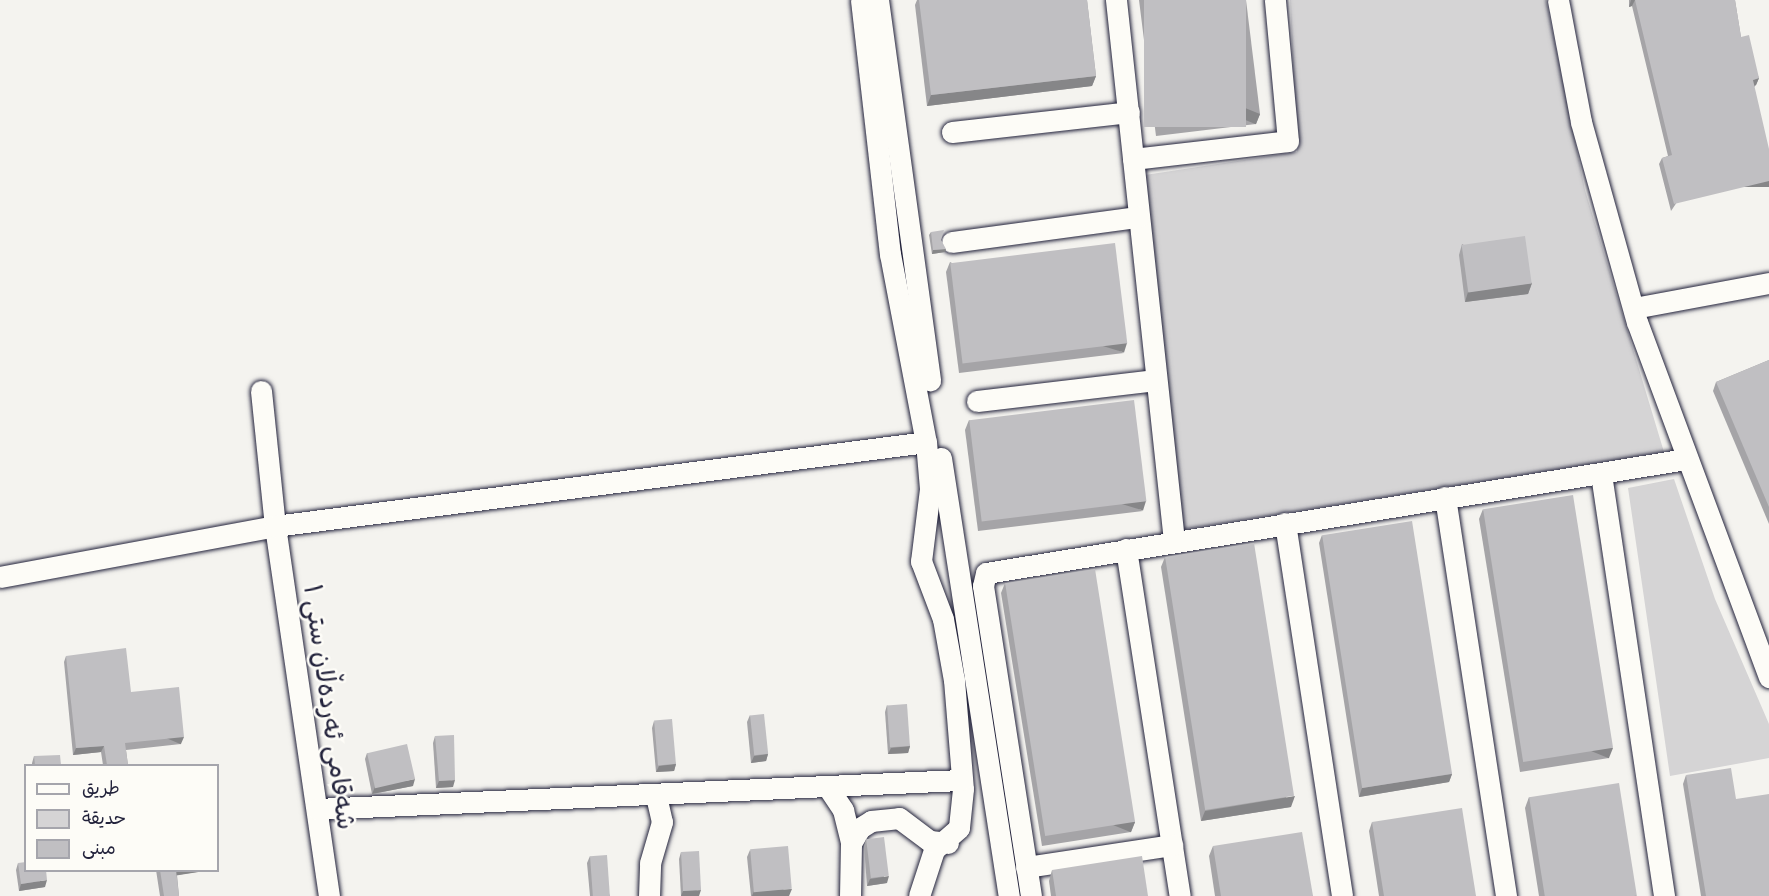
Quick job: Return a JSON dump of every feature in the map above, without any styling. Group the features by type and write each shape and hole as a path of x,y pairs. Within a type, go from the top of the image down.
{"street":[{"path":"861,0 891,265 926,442 930,489 921,561 943,619 954,680 961,780 959,828 946,843 934,850 919,896"},
{"path":"878,0 956,563 1009,896"},
{"path":"1116,0 1174,541"},
{"path":"1132,159 1288,141 1275,0"},
{"path":"1558,0 1581,122 1634,308 1686,459 1769,677"},
{"path":"952,132 1129,112"},
{"path":"952,242 1138,218"},
{"path":"1634,308 1769,283"},
{"path":"977,401 1156,380"},
{"name":"شەقامی ئەردەڵان ستی ١","path":"261,391 274,526 329,896"},
{"path":"0,577 274,526 926,442"},
{"path":"1031,896 983,578 991,571 1686,459"},
{"path":"1601,474 1664,896"},
{"path":"1445,497 1506,896"},
{"path":"1285,523 1342,896"},
{"path":"1126,549 1180,896"},
{"path":"317,809 961,780"},
{"path":"871,784 888,798 899,818 930,841 946,843"},
{"path":"827,786 843,810 851,843 850,896"},
{"path":"649,896 650,863 662,822 656,795"},
{"path":"851,843 860,828 871,821 899,818"},
{"path":"1026,867 1172,845"}],"green space":[{"path":"1290,0 1546,0 1585,190 1664,452 1179,530 1145,175 1297,152"},
{"path":"1674,479 1715,599 1769,724 1769,758 1670,776 1628,488"}],"building":[{"path":"919,0 1087,0 1096,76 931,95"},
{"path":"1144,0 1246,0 1246,127 1144,127"},
{"path":"1635,0 1735,0 1741,37 1749,35 1759,78 1753,80 1769,149 1769,181 1674,204 1662,158 1672,155"},
{"path":"944,230 941,240 946,249 933,250 931,232"},
{"path":"1525,236 1532,284 1468,292 1462,245"},
{"path":"1115,243 1127,343 963,363 950,263"},
{"path":"1769,360 1769,507 1716,382"},
{"path":"1134,400 1146,501 982,521 969,420"},
{"path":"1573,495 1613,748 1523,762 1483,509"},
{"path":"1412,521 1452,774 1362,788 1322,535"},
{"path":"1254,543 1294,796 1205,810 1165,557"},
{"path":"1095,569 1135,822 1045,836 1005,583"},
{"path":"126,648 131,692 179,687 184,737 125,743 128,764 107,764 104,746 76,748 66,656"},
{"path":"907,704 910,746 890,747 887,705"},
{"path":"764,714 768,754 754,755 750,715"},
{"path":"672,719 676,764 658,765 654,721"},
{"path":"454,735 455,780 439,781 435,736"},
{"path":"407,744 415,779 375,788 367,753"},
{"path":"60,755 61,764 35,764 34,756"},
{"path":"1731,768 1736,799 1769,794 1769,896 1706,896 1686,775"},
{"path":"1619,783 1637,896 1545,896 1529,797"},
{"path":"1462,808 1476,896 1384,896 1372,822"},
{"path":"1302,832 1313,896 1221,896 1213,846"},
{"path":"884,837 889,876 871,878 866,839"},
{"path":"788,846 792,889 754,892 750,849"},
{"path":"699,851 701,890 683,891 681,852"},
{"path":"607,855 610,896 593,896 590,856"},
{"path":"1142,856 1148,896 1056,896 1052,870"},
{"path":"24,862 24,872 46,872 47,880 21,884 18,863"},
{"path":"160,872 176,872 179,896 164,896"}]}
